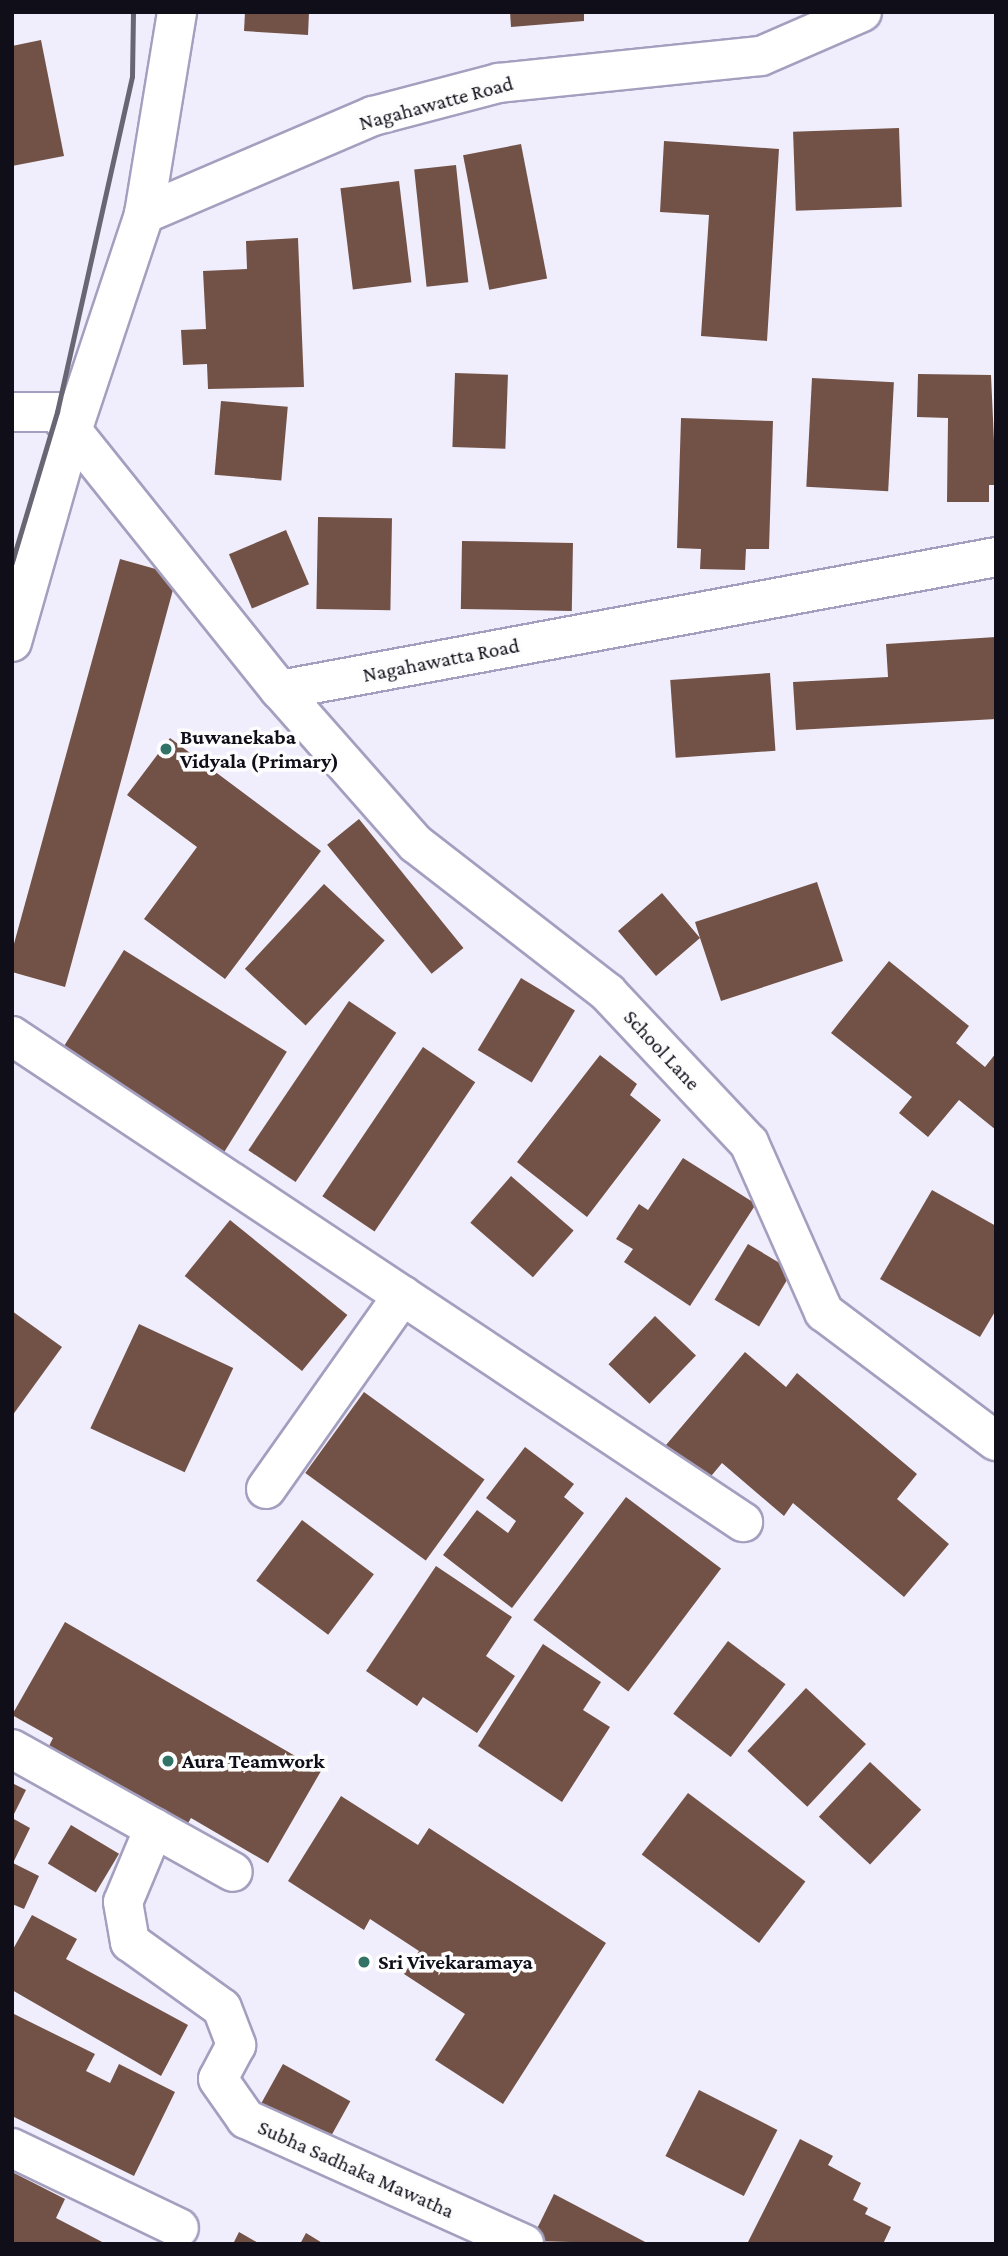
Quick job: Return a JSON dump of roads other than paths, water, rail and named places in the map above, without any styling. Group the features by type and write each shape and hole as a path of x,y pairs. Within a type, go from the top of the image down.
{"street":[{"path":"12,642 72,431 144,214 177,12"},
{"name":"Nagahawatte Road","path":"144,214 373,116 499,83 761,56 862,12"},
{"path":"12,412 57,412 279,690"},
{"name":"Nagahawatta Road","path":"279,690 996,557"},
{"name":"School Lane","path":"279,690 416,844 608,993 749,1143 824,1312 996,1441"},
{"path":"12,1036 743,1522"},
{"path":"266,1489 403,1295"},
{"path":"12,1749 233,1872"},
{"name":"Subha Sadhaka Mawatha","path":"154,1828 123,1902 130,1942 222,2008 236,2045 218,2078 246,2119 524,2244"},
{"path":"12,2148 179,2228"}],"railway":[{"path":"12,562 57,412 132,76 133,12"}],"place":[{"name":"Buwanekaba Vidyala (Primary)","path":"166,749"},
{"name":"Aura Teamwork","path":"168,1761"},
{"name":"Sri Vivekaramaya","path":"364,1962"}]}
